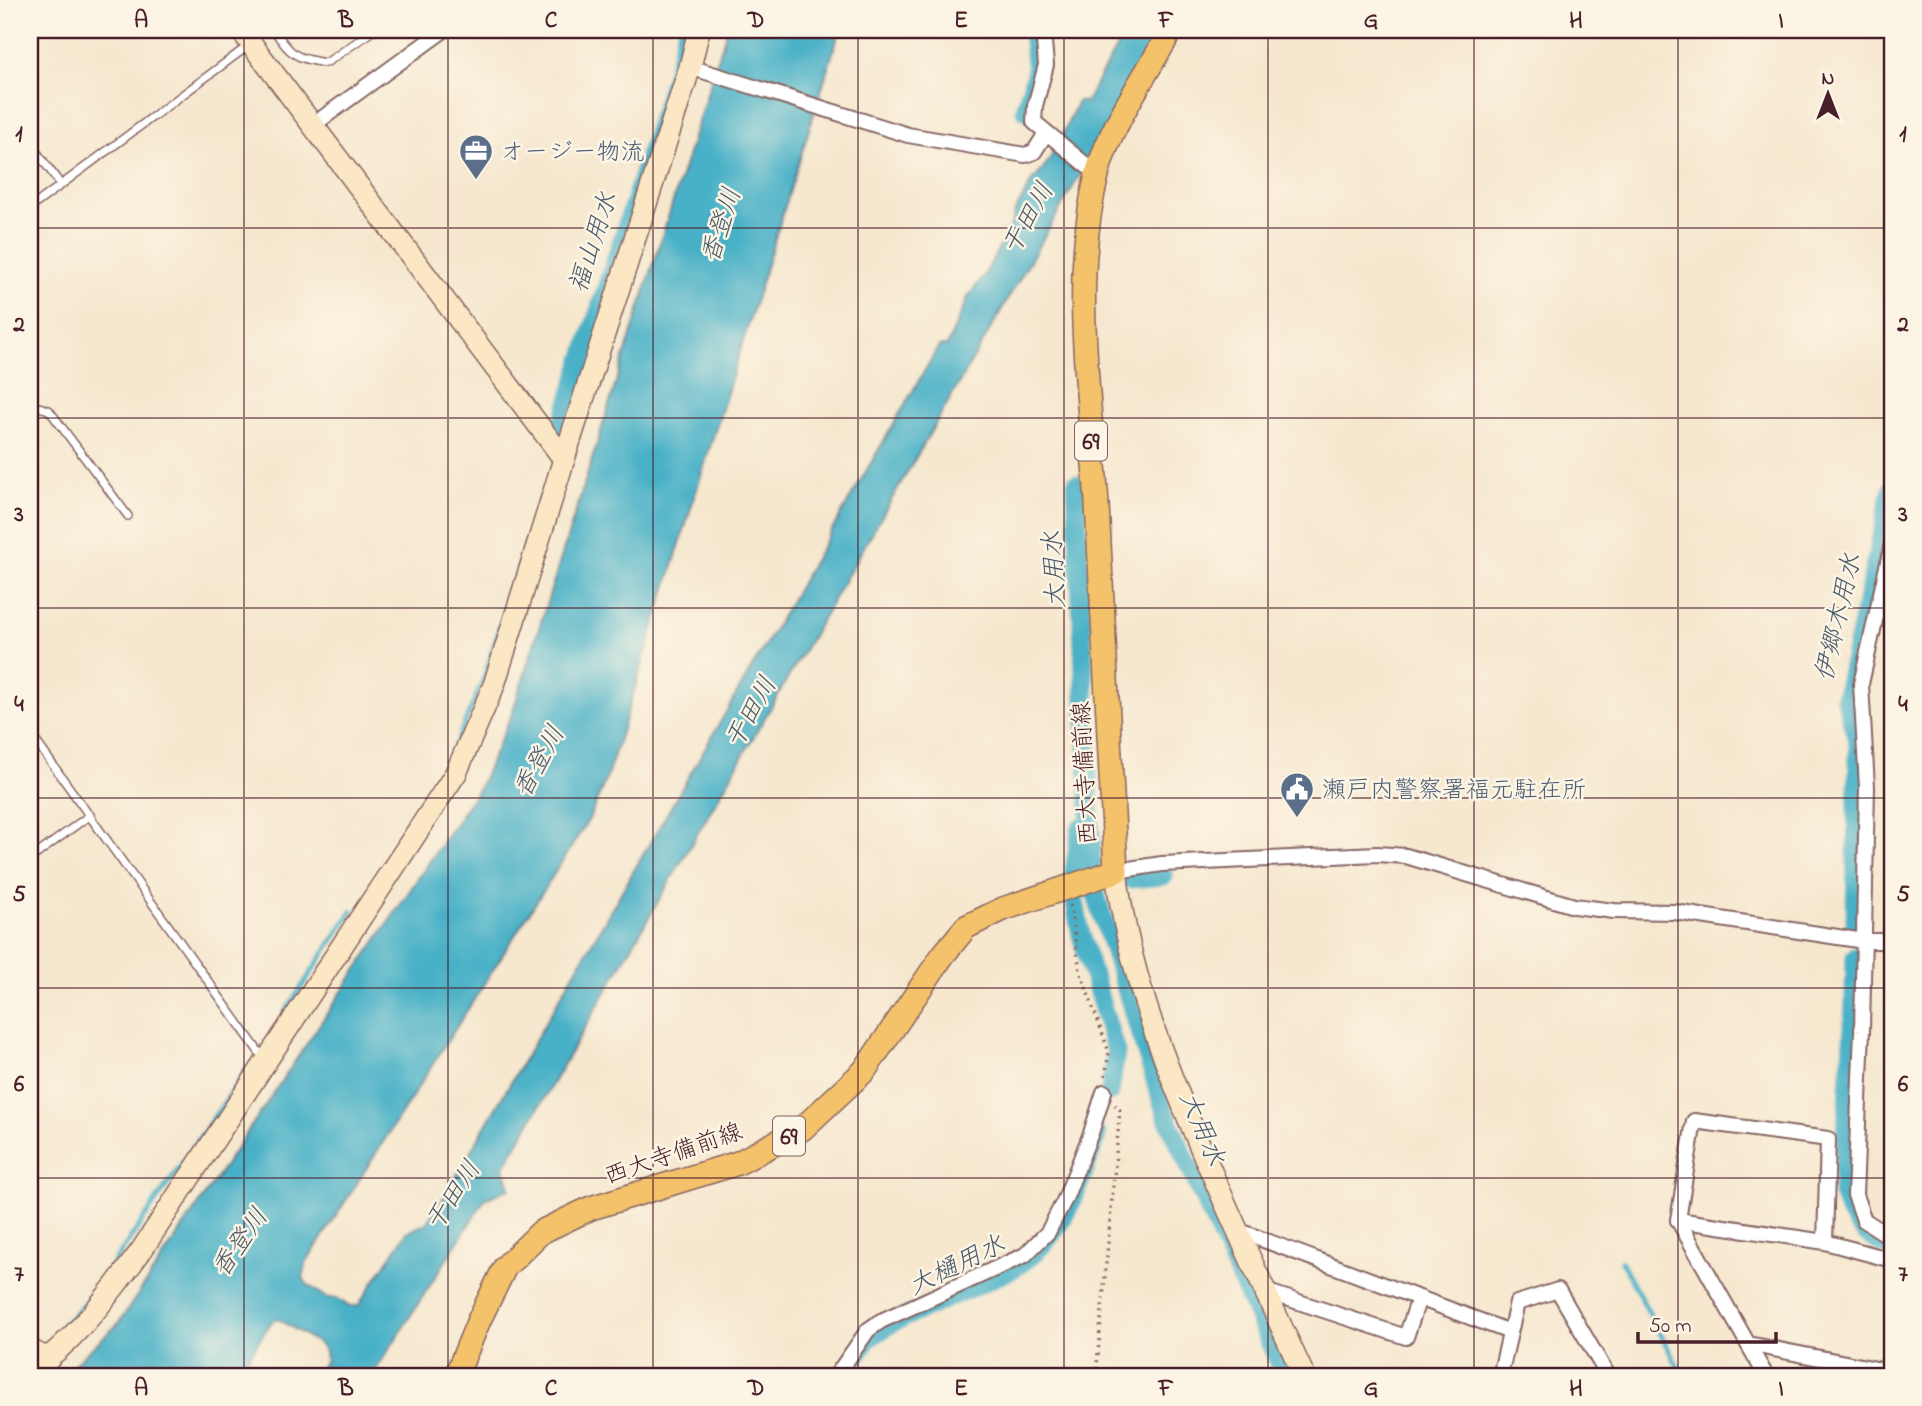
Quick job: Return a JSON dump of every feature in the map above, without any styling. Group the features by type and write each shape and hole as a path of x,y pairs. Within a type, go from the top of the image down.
{"main road":[{"name":"西大寺備前線","path":"456,1376 479,1320 506,1267 541,1232 591,1209 738,1163 802,1129 864,1071 943,955 966,928 1003,908 1116,871 1097,515 1085,355 1086,246 1093,169 1171,30"}],"street":[{"path":"313,125 443,30"},
{"path":"30,1371 39,1354 95,1312 141,1251 456,773 494,685 564,458 696,69 699,30"},
{"path":"1043,30 1046,65 1035,106 1034,122 1093,169"},
{"path":"246,37 564,458"},
{"path":"696,69 908,135 1025,156 1034,152 1049,135"},
{"path":"1892,544 1887,591 1861,684 1867,787 1855,1195 1864,1220 1892,1238"},
{"path":"1304,1376 1172,1084 1130,955 1116,871 1163,863 1377,854 1406,856 1574,906 1614,911 1675,912 1864,941 1892,942"},
{"path":"836,1376 858,1342 868,1330 881,1321 1025,1255 1048,1232 1065,1199 1104,1091"},
{"path":"1766,1376 1678,1220 1694,1121 1828,1139 1825,1242"},
{"path":"1678,1220 1825,1242 1892,1260"},
{"path":"1237,1230 1510,1332"},
{"path":"1500,1376 1517,1303 1558,1290 1608,1376"},
{"path":"1265,1291 1406,1337 1419,1298"},
{"path":"1748,1344 1891,1371"}],"lane":[{"path":"274,30 287,49 301,59 326,63 374,30"},
{"path":"30,208 246,37"},
{"path":"30,143 61,185"},
{"path":"30,410 39,407 48,411 128,516"},
{"path":"30,733 266,1062"},
{"path":"30,859 90,815"}],"path":[{"path":"1066,888 1080,971 1109,1052 1104,1091 1120,1110 1096,1376"}],"water":[{"path":"727,30 840,30 608,774 589,819 306,1263 303,1278 307,1284 327,1298 337,1298 348,1306 358,1306 407,1232 425,1224 440,1204 939,346 947,346 968,297 984,276 1033,179 1052,155 1078,101 1086,102 1126,30 1164,30 504,1167 510,1188 485,1199 372,1376 314,1376 326,1360 325,1352 319,1344 278,1319 271,1322 236,1376 61,1376 118,1324 479,788 512,714"}],"waterway":[{"name":"福山用水","path":"560,431 675,76 687,30"},
{"name":"大用水","path":"1025,110 1036,71 1032,30"},
{"name":"大用水","path":"1076,484 1092,864"},
{"name":"伊郷木用水","path":"1855,923 1858,743 1845,698 1892,489"},
{"path":"441,778 481,685 542,494"},
{"name":"大樋用水","path":"1073,878 1081,827"},
{"path":"1130,879 1164,876"},
{"name":"大用水","path":"1095,892 1167,1118 1285,1376"},
{"name":"大樋用水","path":"1074,897 1081,935 1116,1052 1110,1092"},
{"path":"285,1012 352,911"},
{"name":"伊郷木用水","path":"1855,957 1842,1194 1860,1228 1873,1239 1892,1248"},
{"path":"56,1333 90,1297 247,1069"},
{"name":"大樋用水","path":"844,1376 868,1339 892,1323 1013,1269 1045,1243 1076,1193 1097,1135"},
{"path":"1621,1261 1683,1376"}],"place":[{"name":"オージー物流","path":"476,181"},
{"name":"瀬戸内警察署福元駐在所","path":"1297,819"}],"water label":[{"name":"干田川","path":"1027,218"},
{"name":"香登川","path":"720,225"},
{"name":"干田川","path":"750,712"},
{"name":"香登川","path":"538,761"},
{"name":"干田川","path":"452,1195"},
{"name":"香登川","path":"239,1242"}]}
